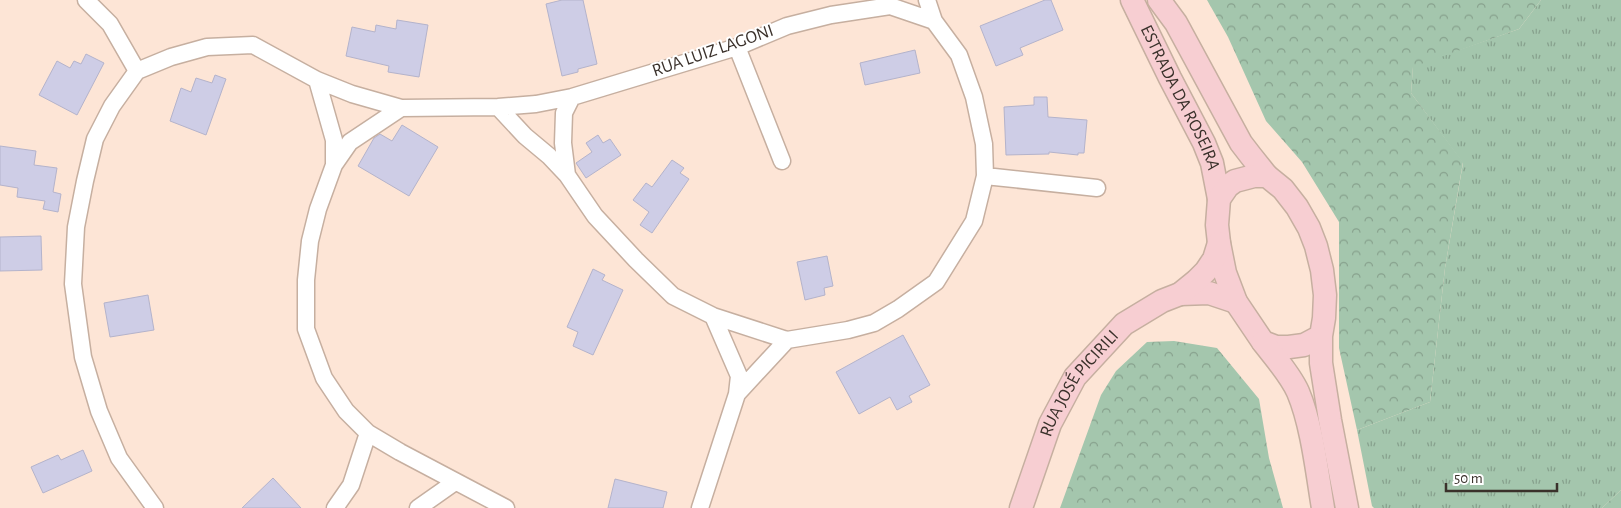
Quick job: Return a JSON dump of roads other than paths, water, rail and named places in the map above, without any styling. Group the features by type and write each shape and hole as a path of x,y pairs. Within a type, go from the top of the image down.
{"street":[{"path":"86,0 110,24 137,71 112,106 95,139 84,181 76,226 72,284 83,358 100,411 119,458 155,508"},
{"path":"498,107 525,136 549,156 567,176 595,216 673,296 713,316 787,340 848,330 874,323 898,309 936,282 974,221 985,176 984,144 974,97 958,55 934,21 926,0"},
{"name":"ESTRADA DA ROSEIRA","path":"1132,0 1212,162 1219,199 1218,243 1225,273 1236,302 1297,390 1305,410 1323,508"},
{"name":"ESTRADA DA ROSEIRA","path":"1159,0 1176,22 1241,143 1267,176 1283,189 1297,207 1309,228 1316,246 1322,270 1325,295 1321,336 1321,363 1324,389 1347,508"},
{"name":"RUA LUIZ LAGONI","path":"137,71 171,57 207,47 253,45 317,80 352,94 401,108 498,107 536,104 572,97 737,46 787,26 831,15 890,6 934,21"},
{"path":"737,46 782,161"},
{"path":"317,80 334,140 334,165"},
{"path":"567,176 563,144 564,113 572,97"},
{"path":"401,108 350,142 334,165 318,209 310,241 306,280 306,329 324,378 346,410 368,434 506,508"},
{"path":"985,176 1096,188"},
{"name":"ESTRADA DA ROSEIRA","path":"1219,199 1228,186 1235,181 1254,176 1267,176"},
{"path":"1180,294 1206,271 1214,260 1218,243"},
{"path":"1180,294 1209,293 1236,302"},
{"name":"RUA JOSÉ PICIRILI","path":"1022,508 1050,424 1076,377 1124,324 1162,301 1180,294"},
{"path":"699,507 736,394 739,376 713,316"},
{"path":"1263,342 1276,347 1290,347 1304,345 1321,336"},
{"path":"736,394 787,340"},
{"path":"335,508 351,485 368,434"},
{"path":"418,508 455,482"}]}
